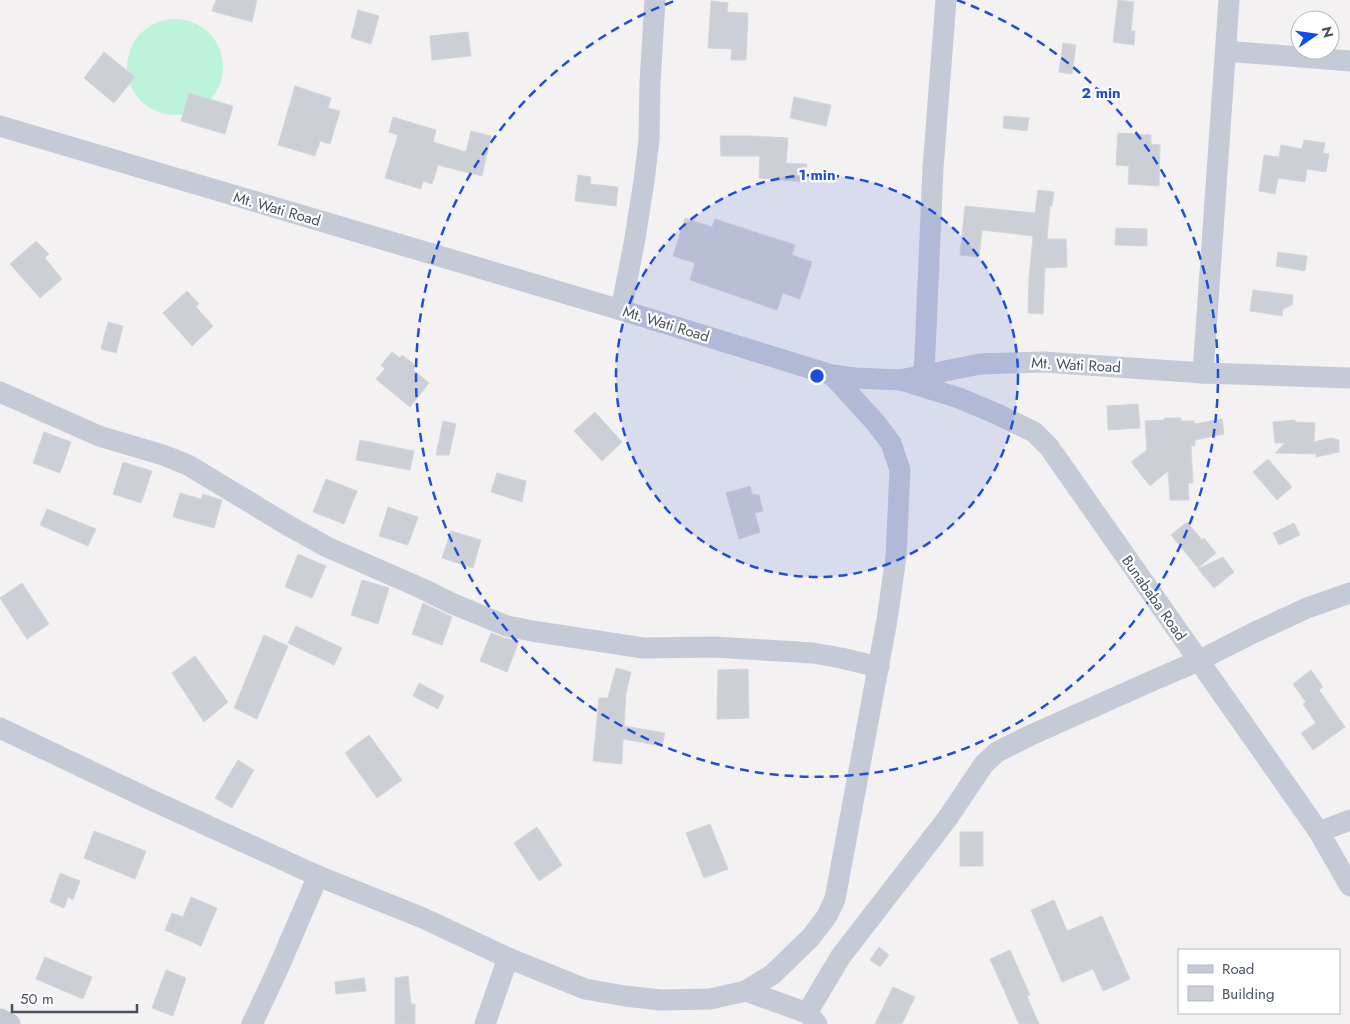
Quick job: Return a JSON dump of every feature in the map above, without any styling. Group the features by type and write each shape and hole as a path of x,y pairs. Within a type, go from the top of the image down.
{"street":[{"path":"621,310 634,244 649,140 655,0"},
{"path":"924,375 932,168 946,0"},
{"path":"1203,373 1229,0"},
{"path":"1226,51 1350,61"},
{"name":"Mt. Wati Road","path":"0,126 621,310 832,375 862,379 900,380 980,364 1044,362 1203,373 1350,378"},
{"path":"0,729 318,876 423,918 508,958 585,989 661,1000 710,999 746,991 773,974 810,937 827,916 835,899 879,667 896,557 900,470 891,443 875,422 832,375"},
{"name":"Bunababa Road","path":"900,380 959,398 997,414 1034,432 1049,447 1320,832 1350,886"},
{"path":"0,392 99,436 163,455 188,465 327,547 464,609 507,626 643,648 715,647 812,653 879,667"},
{"path":"746,991 812,1018 841,956 947,819 984,764 997,752 1198,661 1307,608 1350,593"},
{"path":"1320,832 1350,820"},
{"path":"252,1024 277,972 318,876"},
{"path":"485,1024 508,958"},
{"path":"0,1019 10,1024"}],"green space":[{"path":"175,19 193,23 209,33 219,49 223,67 219,85 209,101 193,111 175,115 157,111 141,101 131,85 127,67 131,49 141,33 157,23"}],"building":[{"path":"216,0 257,0 252,22 212,11"},
{"path":"1118,0 1134,2 1131,31 1135,31 1134,45 1113,42"},
{"path":"711,1 728,3 727,12 748,13 746,60 731,60 732,49 708,48"},
{"path":"358,10 379,16 371,44 351,38"},
{"path":"468,32 471,56 432,60 430,36"},
{"path":"1063,43 1076,45 1072,74 1059,72"},
{"path":"104,52 135,77 114,103 84,78"},
{"path":"295,86 331,98 328,108 340,111 330,144 320,141 315,156 278,145"},
{"path":"189,93 233,106 225,134 181,121"},
{"path":"794,97 831,105 826,126 790,118"},
{"path":"1004,116 1029,118 1027,131 1003,128"},
{"path":"393,117 436,130 433,142 466,152 471,131 491,136 482,176 438,165 432,184 423,181 421,189 385,178 398,135 389,132"},
{"path":"1118,133 1151,135 1151,144 1160,145 1159,186 1128,184 1129,166 1116,165"},
{"path":"720,136 788,138 786,163 807,164 805,182 759,178 760,156 721,156"},
{"path":"1304,140 1325,143 1323,153 1329,154 1326,172 1307,169 1305,182 1278,178 1275,194 1259,191 1264,155 1279,157 1281,145 1302,149"},
{"path":"578,175 591,177 590,184 618,187 616,206 575,201"},
{"path":"1038,190 1054,192 1052,206 1050,206 1047,239 1066,239 1067,267 1045,268 1043,314 1028,313 1033,236 982,230 979,257 960,255 965,206 1035,213"},
{"path":"685,218 712,227 715,219 795,245 792,255 812,262 800,299 783,293 777,310 690,280 695,263 673,256"},
{"path":"1116,228 1147,229 1147,246 1115,245"},
{"path":"36,241 49,254 45,258 62,279 40,298 10,264"},
{"path":"1278,252 1307,256 1305,271 1276,266"},
{"path":"1253,290 1293,295 1292,305 1283,309 1282,316 1250,311"},
{"path":"187,291 199,304 196,307 213,326 192,346 163,313"},
{"path":"108,322 123,326 116,353 101,349"},
{"path":"392,352 400,358 402,355 416,366 413,370 429,383 410,407 376,379 385,369 381,365"},
{"path":"1138,404 1140,428 1108,430 1107,406"},
{"path":"595,412 622,442 602,461 574,431"},
{"path":"1164,418 1181,418 1181,421 1194,421 1194,424 1222,419 1224,434 1195,440 1195,446 1191,446 1193,483 1188,483 1189,500 1170,500 1168,471 1150,486 1131,462 1147,450 1145,421 1164,420"},
{"path":"1295,420 1295,422 1315,423 1314,442 1330,438 1339,440 1339,452 1316,457 1317,454 1275,453 1285,443 1275,443 1273,422"},
{"path":"443,421 456,424 449,455 436,455"},
{"path":"44,432 71,442 60,473 33,463"},
{"path":"360,440 414,451 410,470 356,460"},
{"path":"1268,459 1292,487 1277,500 1253,472"},
{"path":"123,462 152,471 141,503 113,494"},
{"path":"497,473 526,481 522,502 491,492"},
{"path":"326,479 357,491 344,524 313,512"},
{"path":"750,486 752,494 759,495 763,511 755,513 760,532 739,539 726,493"},
{"path":"180,493 201,499 203,494 222,500 214,528 173,517"},
{"path":"388,507 418,517 408,545 379,536"},
{"path":"47,509 96,529 88,546 40,525"},
{"path":"1187,522 1216,553 1198,568 1171,535"},
{"path":"1294,523 1300,535 1279,545 1273,533"},
{"path":"451,531 481,540 473,568 442,558"},
{"path":"298,554 326,566 312,598 285,587"},
{"path":"1223,557 1234,572 1214,588 1198,569"},
{"path":"362,580 389,588 378,624 351,615"},
{"path":"22,583 49,624 27,639 0,598"},
{"path":"423,603 452,617 442,645 412,634"},
{"path":"296,626 342,648 334,665 288,643"},
{"path":"491,633 519,641 507,672 480,661"},
{"path":"264,635 288,646 257,719 234,708"},
{"path":"195,656 228,702 204,722 172,673"},
{"path":"616,668 631,672 626,693 624,726 665,733 662,746 623,739 622,764 593,761 599,698 608,698"},
{"path":"748,669 749,718 717,719 718,670"},
{"path":"1311,670 1323,687 1319,690 1345,727 1313,750 1301,733 1316,723 1303,704 1306,702 1293,684"},
{"path":"419,683 444,696 438,709 413,696"},
{"path":"369,735 402,780 377,798 345,753"},
{"path":"238,760 254,770 232,808 215,798"},
{"path":"710,824 728,869 704,878 686,833"},
{"path":"537,827 562,865 539,881 514,843"},
{"path":"94,831 146,851 135,879 84,858"},
{"path":"960,832 983,832 983,866 960,866"},
{"path":"60,873 80,881 73,900 68,897 64,908 50,902"},
{"path":"191,897 217,908 201,946 165,930 172,913 183,917"},
{"path":"1054,900 1067,931 1102,916 1130,979 1103,991 1093,969 1062,982 1031,910"},
{"path":"879,947 889,955 880,967 870,960"},
{"path":"1010,950 1030,995 1027,996 1039,1024 1019,1024 990,959"},
{"path":"45,957 92,977 83,999 36,979"},
{"path":"166,970 186,978 173,1016 152,1008"},
{"path":"408,976 411,1004 415,1004 415,1024 395,1024 395,978"},
{"path":"364,978 366,991 336,994 335,982"},
{"path":"893,987 915,997 902,1024 875,1024"}]}
